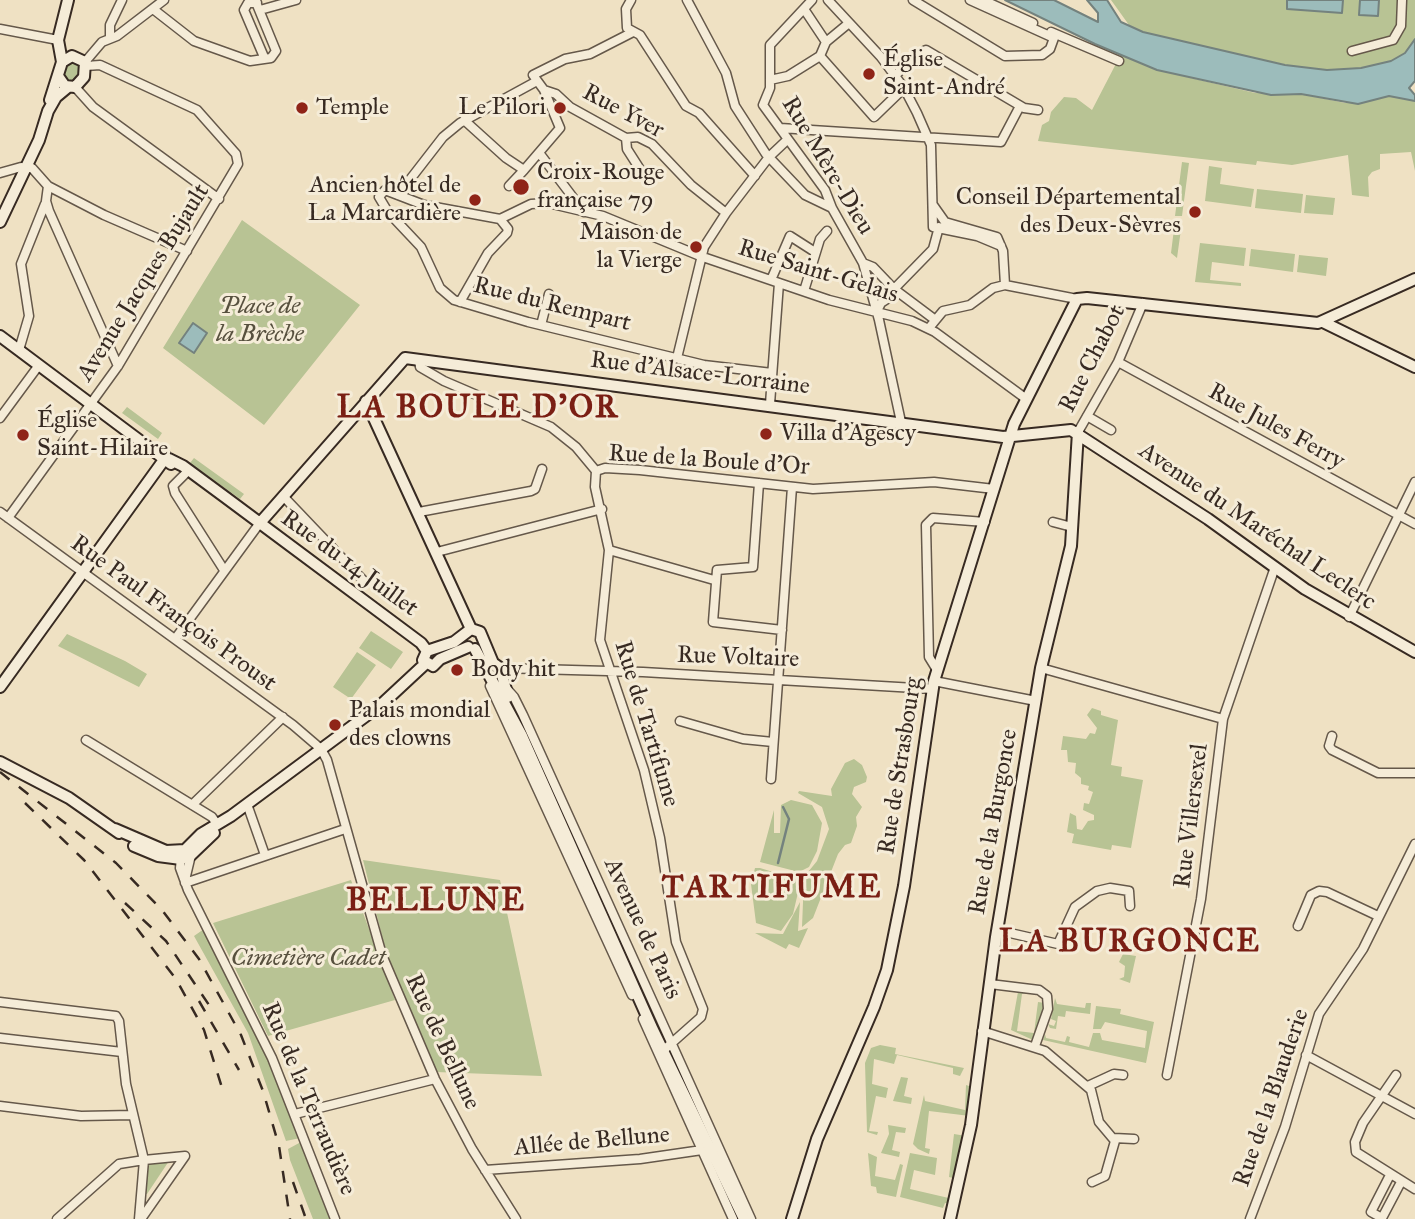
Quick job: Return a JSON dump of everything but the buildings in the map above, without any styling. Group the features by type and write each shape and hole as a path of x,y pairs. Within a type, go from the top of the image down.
{"main road":[{"path":"0,213 41,129 58,76 67,59 60,35 68,0"},
{"path":"48,111 56,97 85,77 86,64 67,59"},
{"path":"58,76 72,87"},
{"path":"0,222 23,167"},
{"path":"1323,322 1415,279"},
{"path":"1077,299 1147,304 1255,318 1323,322 1415,367"},
{"name":"Rue de Strasbourg","path":"792,1219 817,1139 870,1018 887,970 921,785 937,670 1014,424 1077,299"},
{"name":"Rue du 14 Juillet","path":"0,337 167,458 234,511 245,514"},
{"name":"Rue d'Alsace-Lorraine","path":"366,401 405,358 1011,437 1071,430 1078,432"},
{"path":"259,524 366,401"},
{"name":"Avenue de Paris","path":"366,401 437,552 472,641 504,688 520,739"},
{"path":"989,433 1014,424"},
{"name":"Rue de la Burgonce","path":"950,1219 971,1125 997,930 1041,667 1069,556 1078,432"},
{"name":"Avenue du Maréchal Leclerc","path":"1078,432 1349,617 1415,652"},
{"path":"0,687 167,458"},
{"name":"Rue du 14 Juillet","path":"167,458 188,470 433,653"},
{"path":"0,762 69,798 115,828 137,848 158,856 185,855 231,816 382,705 425,664 423,657 472,641"},
{"name":"Avenue de Paris","path":"493,672 543,790 583,870 648,1013 667,1046 741,1219"},
{"path":"185,855 217,824 231,816"}],"street":[{"path":"110,38 110,25 122,0"},
{"path":"86,64 102,42 164,0"},
{"path":"264,57 244,10 248,3 296,0"},
{"path":"631,0 626,20 627,28 640,35 686,106 699,113 755,176"},
{"path":"687,0 726,73 735,106 769,157 805,195 832,208"},
{"path":"812,0 771,45 770,80 788,76 820,56 826,42 849,23"},
{"path":"828,0 904,88 929,139 932,223 936,230 934,244 896,290 881,303 877,311"},
{"path":"913,0 1005,57 1042,55 1050,49 1054,38 970,0"},
{"path":"983,0 1119,61"},
{"path":"1352,51 1393,40 1401,26 1402,0"},
{"path":"153,9 194,41 245,61 274,56 276,51 257,4"},
{"path":"804,9 826,42"},
{"path":"0,29 60,35"},
{"path":"460,302 488,253 507,233 500,219 424,205 398,195 443,137 464,120 565,59 590,54 633,32"},
{"path":"895,76 910,60 926,50 1020,106 1038,110"},
{"path":"820,56 874,117 877,135"},
{"name":"Avenue Jacques Bujault","path":"4,515 92,404 118,366 229,184 238,164 238,156 197,110 100,65 86,64"},
{"name":"Rue Yver","path":"535,78 544,90 556,94 570,107 626,138 638,137 652,144 691,185 726,213"},
{"name":"Rue Mère-Dieu","path":"770,80 763,106 825,190 839,224 863,263 877,311 901,422"},
{"path":"72,87 93,107 219,199"},
{"path":"874,117 904,88"},
{"path":"509,186 540,154 560,128 544,90"},
{"path":"780,128 1000,142 1020,106"},
{"path":"464,120 506,158 524,170"},
{"path":"626,138 627,149 643,174"},
{"path":"677,358 700,256 726,213 769,157 787,140"},
{"path":"540,154 584,212"},
{"path":"0,173 23,167 32,168 48,186 134,229 187,251"},
{"path":"19,350 29,316 21,264 46,201 48,186"},
{"name":"Rue du Rempart","path":"398,195 385,190 380,193 380,202 421,247 440,288 460,302 724,370 772,373"},
{"path":"46,201 118,366"},
{"name":"Rue Saint-Gelais","path":"500,219 531,204 548,203 617,220 700,256 804,291 929,328 1025,398"},
{"path":"933,205 945,222 993,235 1001,246 1005,285"},
{"path":"936,230 945,222"},
{"path":"936,230 977,236 1001,246"},
{"path":"804,291 821,235 827,231"},
{"path":"770,404 775,281 790,236 815,252"},
{"path":"863,263 873,267 896,290 934,318"},
{"path":"929,328 934,318 943,311 970,305 993,288 1005,285 1077,299"},
{"path":"541,325 549,294"},
{"name":"Rue Chabot","path":"1078,432 1147,304"},
{"name":"Rue de la Boule d'Or","path":"419,359 419,367 444,381 551,427 585,455 596,471 605,468 633,470 792,487 934,482 994,489"},
{"name":"Rue Jules Ferry","path":"1118,362 1415,524"},
{"path":"0,418 39,365"},
{"path":"1087,416 1111,430"},
{"path":"419,512 531,491 535,489 542,469"},
{"name":"Rue de Tartifume","path":"596,471 594,482 609,550 599,632 644,770 660,838 676,942 703,1009 701,1017 667,1046"},
{"path":"185,474 173,486 175,493 224,570"},
{"path":"1349,617 1415,482"},
{"path":"759,484 753,567 721,568 714,580 715,624 782,630"},
{"path":"771,779 792,487"},
{"path":"283,496 364,582"},
{"path":"437,552 601,509"},
{"name":"Rue Paul François Proust","path":"4,515 283,717 321,749"},
{"path":"937,670 929,657 926,526 933,518 985,522"},
{"path":"1053,522 1072,527"},
{"path":"175,639 259,524"},
{"path":"609,550 714,580"},
{"name":"Rue Villersexel","path":"1167,1075 1201,899 1223,719 1275,567"},
{"path":"1041,667 1223,719"},
{"name":"Rue Voltaire","path":"493,672 610,671 933,685 1035,701"},
{"name":"Avenue de Paris","path":"504,688 514,697 667,1046 732,1197 733,1219"},
{"path":"192,805 283,717"},
{"path":"680,721 743,739 773,742"},
{"path":"1332,736 1329,746 1332,750 1359,765 1381,774 1415,773"},
{"name":"Avenue de Paris","path":"520,739 596,903 702,1150 732,1197 751,1219"},
{"path":"86,740 192,805 217,824"},
{"name":"Rue de Bellune","path":"321,749 382,955 435,1079 485,1170 516,1219"},
{"path":"247,804 265,855"},
{"path":"185,883 345,829"},
{"name":"Rue de la Blauderie","path":"1250,1219 1286,1127 1323,1006 1363,949 1415,844"},
{"name":"Rue de la Terraudière","path":"185,855 180,868 185,883 272,1058 335,1219"},
{"path":"997,930 1058,944 1075,907 1097,891 1110,888 1129,891 1130,906"},
{"path":"1298,926 1311,895 1319,891 1327,892 1378,916"},
{"path":"990,984 1039,990 1047,996 1048,1010 1035,1046"},
{"path":"0,1002 116,1016 119,1021 133,1115 144,1160 140,1219"},
{"path":"982,1031 1035,1046 1053,1056 1088,1086 1099,1122 1114,1138 1115,1147 1105,1177 1092,1182"},
{"path":"0,1038 122,1052"},
{"path":"1306,1055 1415,1114"},
{"path":"1088,1086 1114,1074 1124,1075"},
{"path":"1396,1075 1363,1123 1355,1142 1356,1153 1415,1189"},
{"path":"296,1114 435,1079"},
{"path":"0,1106 81,1116 133,1115"},
{"path":"697,1139 699,1125"},
{"path":"1114,1138 1133,1139"},
{"name":"Allée de Bellune","path":"485,1170 674,1155 702,1150"},
{"path":"57,1219 119,1164 197,1154"},
{"path":"140,1219 185,1156"},
{"path":"1390,1175 1371,1212 1381,1218 1401,1182"}],"green space":[{"path":"1111,0 1415,0 1415,39 1405,53 1391,61 1361,68 1327,70 1296,67 1143,32 1129,25"},
{"path":"1121,54 1157,70 1255,93 1301,94 1345,103 1389,96 1415,101 1415,171 1411,152 1380,154 1380,169 1368,177 1369,197 1352,195 1348,155 1292,165 1257,161 1256,165 1038,141 1042,125 1049,121 1051,112 1064,97 1076,98 1092,110"},
{"path":"77,60 84,72 72,85 62,77 65,63"},
{"path":"1182,162 1189,163 1182,216 1175,216"},
{"path":"1209,166 1222,168 1220,184 1254,189 1251,207 1205,201"},
{"path":"1257,189 1303,194 1301,213 1255,208"},
{"path":"1306,195 1335,198 1333,215 1304,213"},
{"name":"Place de la Brèche","path":"242,220 360,305 264,425 163,348"},
{"path":"1175,221 1182,222 1177,258 1171,253"},
{"path":"1200,243 1246,248 1244,266 1212,262 1210,280 1241,283 1241,286 1195,282"},
{"path":"1251,249 1295,254 1293,272 1249,266"},
{"path":"1299,255 1328,258 1326,276 1297,272"},
{"path":"127,407 162,433 158,439 122,413"},
{"path":"194,458 244,494 240,499 190,463"},
{"path":"371,631 403,652 391,669 359,648"},
{"path":"67,634 147,674 139,687 58,646"},
{"path":"357,652 376,665 351,699 333,687"},
{"path":"1092,708 1101,711 1101,715 1118,720 1111,765 1122,767 1121,776 1143,780 1131,848 1112,845 1111,850 1072,843 1074,834 1067,832 1070,813 1076,816 1077,829 1082,830 1088,821 1094,820 1094,815 1083,810 1084,803 1089,804 1093,792 1088,790 1089,786 1081,784 1081,778 1075,773 1076,763 1068,762 1067,750 1061,750 1063,736 1086,739 1090,733 1095,734 1097,728 1087,715"},
{"path":"854,759 862,765 867,777 866,782 854,787 852,794 862,807 856,817 857,826 851,843 845,845 838,854 813,918 802,927 804,877 817,861 829,829 822,807 798,793 832,796 831,789 845,763"},
{"path":"791,800 812,805 822,823 817,851 809,867 799,872 760,862 774,810 774,833 780,833 781,805"},
{"path":"363,860 500,880 542,1076 436,1072 387,956"},
{"path":"755,868 796,879 800,884 793,914 781,931 756,923 751,884"},
{"name":"Cimetière Cadet","path":"351,880 395,1000 268,1036 213,923"},
{"path":"800,902 798,931 808,928 799,948 789,944 786,949 755,933 783,934"},
{"path":"204,929 259,1039 300,1138 286,1141 248,1033 194,936"},
{"path":"1123,954 1136,956 1130,983 1119,979 1124,977 1125,966 1119,962"},
{"path":"1018,992 1028,993 1022,994 1017,1031 1034,1033 1038,1002 1045,1003 1033,1040 1011,1030"},
{"path":"1055,998 1057,1004 1085,1008 1086,1003 1091,1003 1090,1014 1066,1011 1065,1017 1058,1016 1056,1029 1050,1028 1048,1024 1054,1026 1056,1021 1051,1019"},
{"path":"1096,1006 1121,1009 1120,1014 1154,1022 1146,1063 1043,1040 1045,1034 1046,1038 1065,1042 1067,1036 1070,1037 1069,1042 1089,1047 1093,1033 1100,1033 1102,1040 1145,1048 1147,1031 1105,1022 1101,1029 1093,1029"},
{"path":"880,1045 896,1048 895,1054 964,1068 960,1076 953,1074 953,1068 897,1055 894,1064 874,1059 872,1084 888,1088 886,1098 876,1096 869,1131 878,1132 877,1135 867,1132 865,1063 871,1048"},
{"path":"901,1077 908,1078 904,1096 912,1098 911,1104 893,1101"},
{"path":"966,1085 969,1086 968,1096 972,1097 970,1116 929,1111 925,1148 930,1149 929,1154 918,1149 913,1144 924,1095 925,1101 965,1110"},
{"path":"888,1125 906,1128 905,1133 896,1132 892,1150 900,1152 899,1157 881,1153 889,1134"},
{"path":"954,1134 966,1136 957,1179 949,1177"},
{"path":"301,1142 330,1219 313,1219 290,1160 288,1149"},
{"path":"868,1153 877,1157 875,1176 895,1180 900,1164 903,1165 896,1197 877,1193 876,1187 871,1186"},
{"path":"910,1153 937,1158 935,1175 914,1170 910,1189 953,1199 952,1204 945,1203 943,1208 900,1197"},
{"path":"169,1161 147,1194 146,1194 148,1164"}],"water":[{"path":"1005,0 1054,0 1098,22 1098,13 1087,0 1107,0 1121,22 1143,32 1285,65 1327,70 1361,68 1391,61 1405,53 1415,39 1415,81 1409,88 1415,95 1415,101 1389,96 1358,104 1301,94 1271,95 1157,70 1095,44"},
{"path":"1287,0 1343,0 1342,13 1287,9"},
{"path":"1360,0 1379,0 1378,16 1359,15"},
{"path":"193,323 207,333 194,353 179,343"}],"waterway":[{"path":"778,863 789,819 783,807"}],"railway":[{"path":"0,772 116,863 162,910 199,959 241,1035 263,1091 279,1146 290,1219"},
{"path":"25,803 84,860 176,979 204,1030 224,1094"},
{"path":"125,903 166,941 211,1008"},
{"path":"199,1001 239,1070"},
{"path":"293,1182 306,1219"}],"place":[{"name":"Église Saint-André","path":"869,74"},
{"name":"Temple","path":"302,108"},
{"name":"Le Pilori","path":"560,108"},
{"name":"Croix-Rouge française 79","path":"521,187"},
{"name":"Ancien hôtel de La Marcardière","path":"475,200"},
{"name":"Conseil Départemental des Deux-Sèvres","path":"1195,212"},
{"name":"Maison de la Vierge","path":"696,247"},
{"name":"Villa d'Agescy","path":"766,434"},
{"name":"Église Saint-Hilaire","path":"23,435"},
{"name":"Body hit","path":"457,670"},
{"name":"Palais mondial des clowns","path":"335,725"}],"district":[{"name":"LA BOULE D'OR","path":"478,409"},
{"name":"TARTIFUME","path":"772,889"},
{"name":"BELLUNE","path":"436,902"},
{"name":"LA BURGONCE","path":"1130,943"}]}
